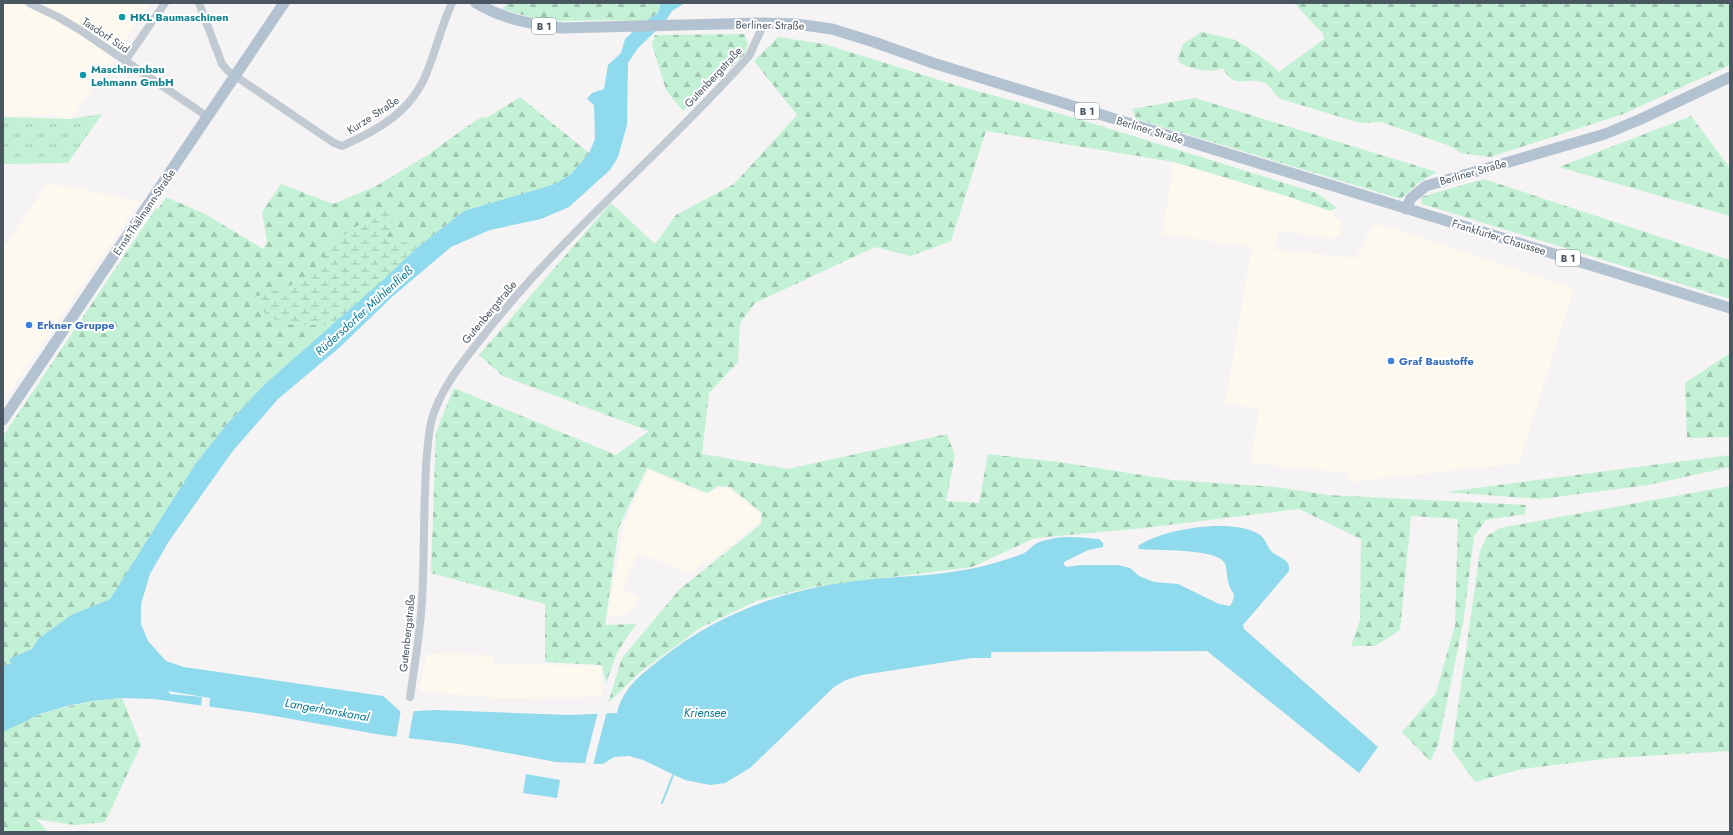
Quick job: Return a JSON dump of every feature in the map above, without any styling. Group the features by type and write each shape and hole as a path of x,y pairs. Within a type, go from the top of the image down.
{"main road":[{"name":"Ernst-Thälmann-Straße","path":"3,420 167,179 284,3"},
{"name":"Berliner Straße","path":"476,3 501,16 528,24 560,28 617,28 761,23 811,26 846,34 948,68 1406,209 1411,198 1426,186 1605,134 1641,119 1730,77"},
{"name":"Frankfurter Chaussee","path":"1406,209 1730,308"}],"street":[{"name":"Tasdorf Süd","path":"29,3 70,24 208,117"},
{"path":"125,61 165,3"},
{"path":"199,3 222,64 236,76"},
{"name":"Kurze Straße","path":"236,76 334,143 342,146 374,130 401,112 411,102 425,78 452,3"},
{"name":"Gutenbergstraße","path":"410,697 419,640 423,579 424,504 428,447 431,422 445,388 461,364 497,318 532,279 749,56 761,30 761,23"}],"shaded area":[{"path":"3,3 151,3 70,120 52,115 3,116"},
{"name":"Graf Baustoffe","path":"1174,162 1330,211 1342,224 1340,234 1333,239 1278,230 1275,250 1356,258 1373,224 1388,227 1574,288 1519,463 1350,482 1348,473 1251,463 1259,409 1225,403 1252,247 1162,234"},
{"name":"Erkner Gruppe","path":"47,184 73,187 139,202 3,402 3,249"},
{"path":"648,470 706,495 717,489 729,489 760,514 760,521 709,562 705,560 692,574 638,553 622,589 640,597 634,608 625,615 607,618 625,523"},
{"path":"427,654 494,655 493,664 601,666 601,697 496,698 419,691"}],"green space":[{"path":"508,3 661,3 658,13 644,22 609,20 560,21 537,19 502,9"},
{"path":"1294,3 1730,3 1730,65 1623,114 1490,157 1461,153 1450,146 1381,122 1362,123 1281,99 1265,83 1256,81 1236,81 1227,75 1223,68 1213,71 1197,69 1181,64 1178,59 1183,44 1201,32 1236,40 1259,55 1279,72 1324,39 1323,34"},
{"path":"744,34 748,44 744,55 683,111 666,90 652,44 655,35"},
{"path":"778,37 824,44 959,86 1075,118 1317,193 1337,208 1330,211 1174,162 986,131 951,241 911,256 875,247 755,303 740,323 738,362 709,393 702,454 788,469 947,434 955,456 946,501 979,503 988,454 1059,462 1173,480 1276,487 1328,495 1526,505 1525,514 1486,520 1474,536 1463,624 1438,745 1430,761 1402,732 1436,693 1455,625 1458,519 1411,516 1400,630 1375,646 1351,646 1360,620 1361,539 1299,509 1144,528 1035,538 972,567 812,587 756,601 700,628 639,673 608,703 622,658 679,590 761,524 762,513 730,487 718,486 707,493 647,468 619,527 605,625 636,624 618,651 606,683 602,665 545,662 545,604 431,573 436,432 454,388 616,455 649,431 503,376 479,355 611,203 655,244 676,215 734,184 797,115 754,61"},
{"path":"520,97 589,153 571,174 555,184 464,211 418,247 265,384 227,424 196,463 110,599 71,615 38,639 32,649 10,659 11,663 3,666 3,436 156,208 158,209 166,197 205,214 263,249 267,242 262,212 281,184 333,204 376,186 426,156 475,121 480,118 488,117"},
{"path":"1195,98 1437,172 1418,183 1401,199 1136,119 1132,109"},
{"path":"102,114 68,163 3,164 3,117 70,119"},
{"path":"1691,116 1730,168 1730,216 1559,167"},
{"path":"1484,179 1730,260 1730,299 1422,204 1421,197"},
{"path":"386,206 396,214 386,236 418,247 332,325 292,325 270,318 251,298 289,286 325,267 324,249"},
{"path":"1730,353 1730,437 1687,438 1685,383"},
{"path":"1730,455 1730,467 1648,485 1540,499 1445,492"},
{"path":"1730,486 1730,751 1612,758 1522,769 1475,782 1452,750 1480,551 1487,536 1500,528"},
{"path":"122,698 141,745 105,822 75,825 36,819 48,832 3,832 3,732 31,718 61,708"}],"water":[{"name":"Kriensee","path":"661,3 685,3 672,11 664,23 638,48 628,63 627,125 618,157 610,170 569,207 541,219 490,230 451,247 392,297 339,348 278,399 232,452 169,541 150,574 141,604 141,624 148,641 166,661 184,667 383,696 401,712 435,710 569,715 617,713 629,688 662,658 683,642 706,628 753,606 777,597 829,585 869,579 937,574 978,567 1024,553 1038,543 1056,538 1075,537 1099,539 1103,543 1103,547 1088,550 1064,562 1064,565 1067,567 1081,565 1118,565 1130,568 1139,576 1154,582 1178,584 1219,604 1230,606 1234,594 1229,584 1224,562 1218,558 1209,554 1197,552 1139,549 1138,546 1149,540 1180,530 1198,527 1233,527 1248,530 1260,535 1272,552 1284,559 1289,567 1289,571 1243,625 1244,629 1378,747 1359,773 1207,651 991,652 991,658 972,658 862,675 846,680 834,687 750,768 725,783 710,785 685,780 643,760 629,756 614,757 603,764 556,762 459,744 382,735 263,714 154,699 122,698 93,701 67,706 40,714 3,732 3,666 11,663 9,659 32,649 38,639 71,615 110,599 196,463 227,424 265,384 418,247 464,211 555,184 571,174 589,153 595,139 594,105 587,99 592,93 604,89 608,65 621,53 625,39 644,22 658,13"},
{"path":"526,774 560,780 557,798 523,793"}],"pier":[{"path":"168,691 210,698 209,708 201,707 202,697 170,694"},
{"path":"401,709 414,709 408,741 396,739"},
{"path":"607,711 593,765 585,763 598,712"}],"waterway":[{"path":"662,803 673,775"}],"place":[{"name":"HKL Baumaschinen","path":"122,17"},
{"name":"Maschinenbau Lehmann GmbH","path":"83,75"},
{"name":"Erkner Gruppe","path":"29,325"},
{"name":"Graf Baustoffe","path":"1391,361"}],"water label":[{"name":"Rüdersdorfer Mühlenfließ","path":"364,311"},
{"name":"Langerhanskanal","path":"327,710"}]}
